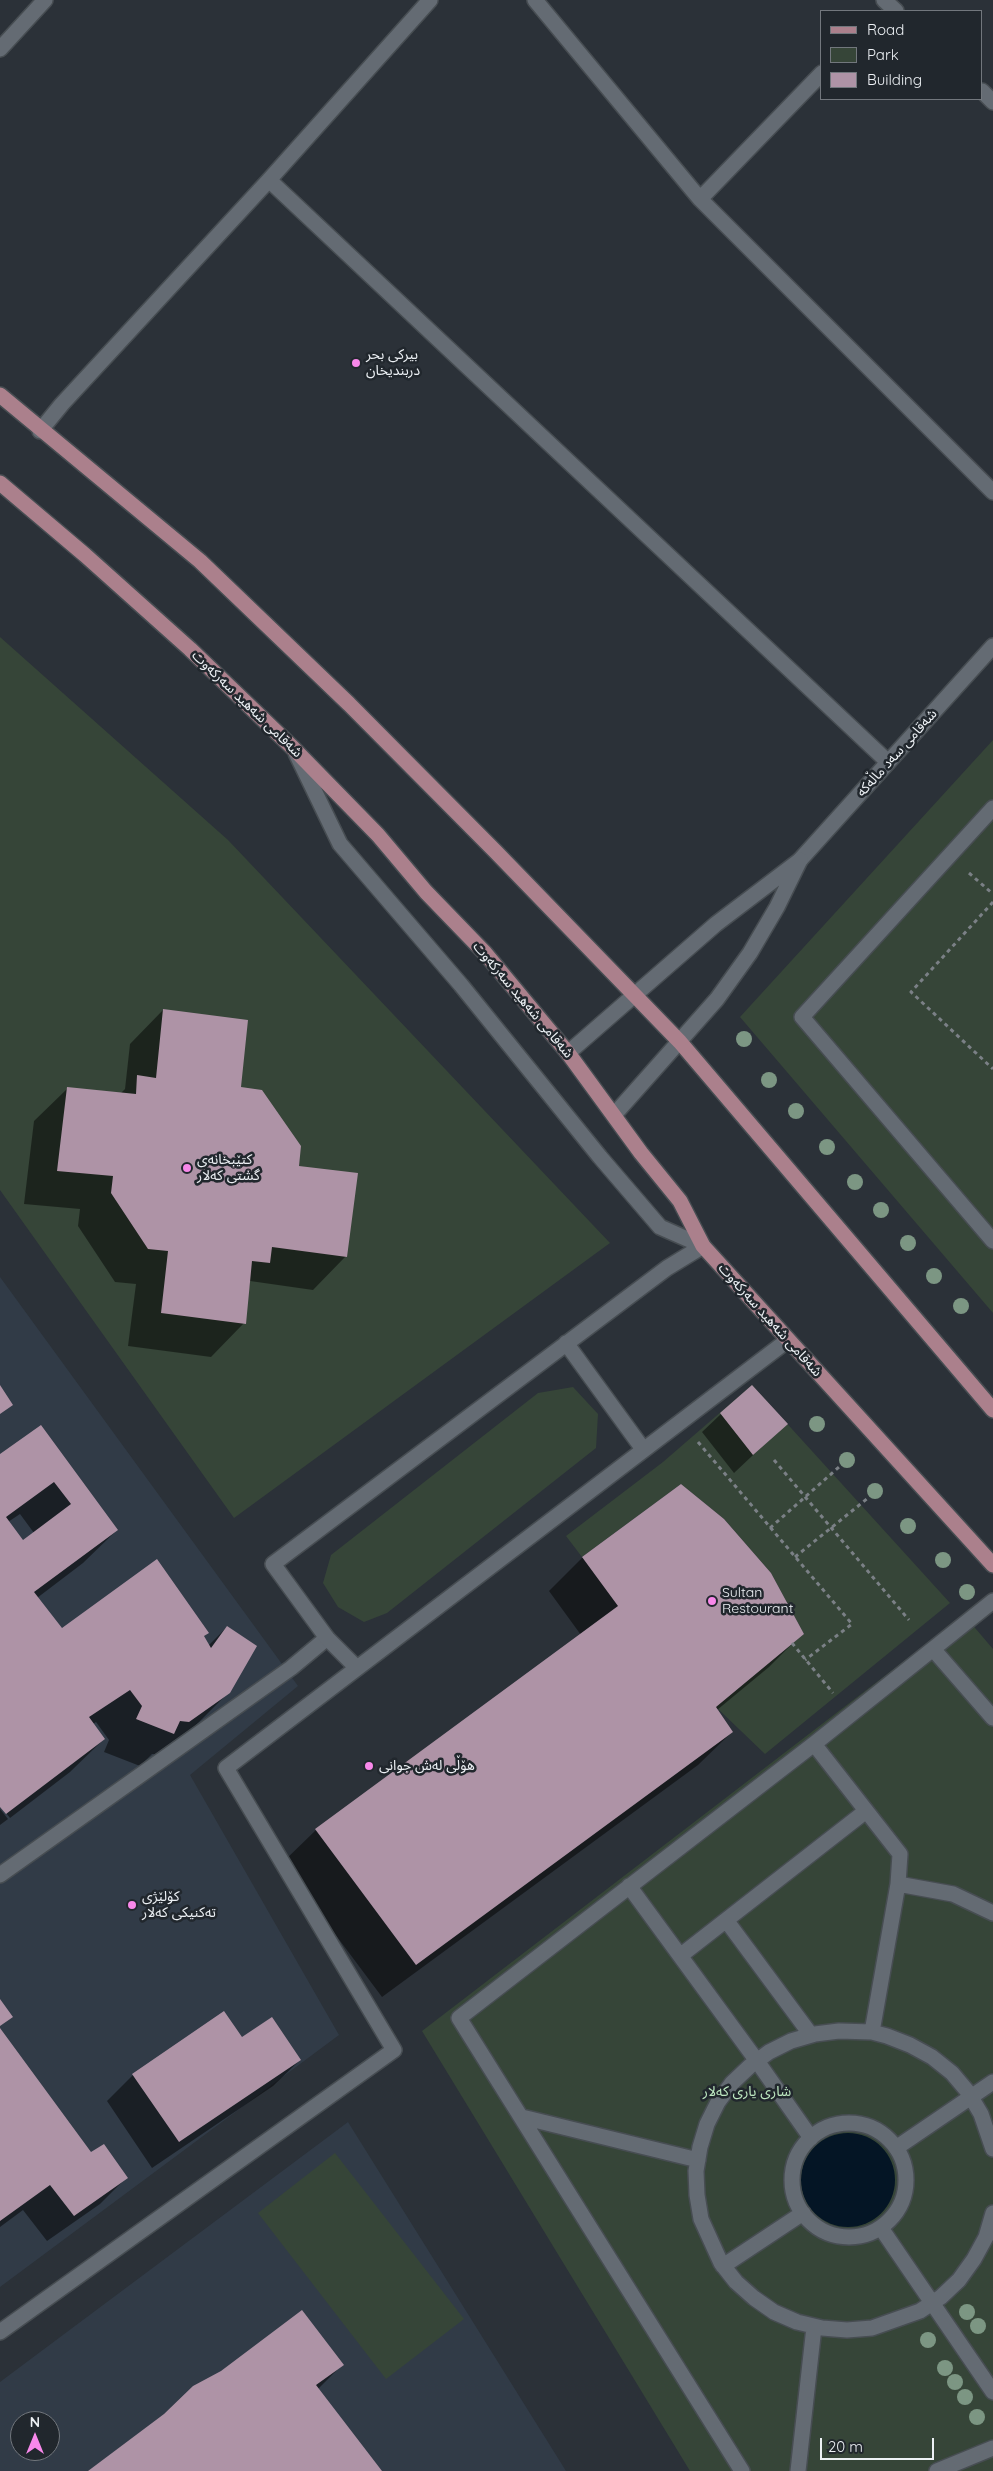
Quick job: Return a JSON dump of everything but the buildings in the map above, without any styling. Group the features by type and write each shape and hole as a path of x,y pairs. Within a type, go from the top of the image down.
{"main road":[{"path":"0,396 207,568 349,704 496,850 680,1042 993,1410"},
{"name":"شەقامی شەهید سەرکەوت","path":"0,483 85,554 190,649 293,748 378,835 426,892 484,953 568,1052 640,1153 680,1201 703,1246 993,1565"}],"street":[{"path":"0,50 45,0"},
{"path":"40,431 62,404 269,180 430,0"},
{"path":"535,0 700,199 993,492"},
{"path":"700,199 820,75"},
{"path":"983,92 993,102"},
{"path":"269,180 888,762"},
{"name":"شەقامی سەد ماڵەکە","path":"800,860 993,646"},
{"path":"293,748 340,844 467,992 600,1157 660,1227 703,1246"},
{"path":"993,808 802,1017 993,1241"},
{"path":"568,1052 633,994 757,891 800,860"},
{"path":"614,1115 717,999 750,953 777,907 800,860"},
{"path":"356,1667 327,1638 273,1564 667,1268 703,1246"},
{"path":"0,2332 394,2050 226,1768 356,1667 788,1340"},
{"path":"566,1343 643,1449"},
{"path":"742,2471 460,2018 628,1886 814,1744 993,1601"},
{"path":"0,1875 292,1668 327,1638"},
{"path":"933,1649 993,1718"},
{"path":"814,1744 900,1854 898,1884 872,2032"},
{"path":"680,1956 866,1811"},
{"path":"898,1884 953,1894 993,1913"},
{"path":"628,1886 757,2060 811,2138"},
{"path":"726,1920 811,2035"},
{"path":"993,2149 981,2114 971,2097 952,2073 932,2057 910,2045 872,2032 839,2031 811,2035 791,2041 757,2060 732,2083 718,2102 707,2124 698,2160 697,2195 701,2219 709,2242 736,2282 774,2312 814,2327 847,2330 872,2328 897,2321 920,2311 932,2303 959,2280 974,2259 986,2237 993,2215"},
{"path":"896,2148 993,2082"},
{"path":"522,2117 698,2160"},
{"path":"856,2124 875,2130 896,2148 904,2168 906,2187 900,2206 881,2228 856,2237 838,2236 821,2230 803,2213 794,2196 792,2178 799,2153 811,2138 837,2125 856,2124"},
{"path":"724,2266 803,2213"},
{"path":"881,2228 993,2392"},
{"path":"798,2471 814,2327"},
{"path":"938,2471 993,2448"}],"path":[{"path":"993,902 911,992 993,1069"},
{"path":"693,1436 852,1624 805,1660"},
{"path":"774,1460 909,1620"},
{"path":"770,1528 839,1467"},
{"path":"795,1558 868,1498"},
{"path":"792,1643 838,1700"}],"shaded area":[{"name":"کۆلێژی تەکنیکی کەلار","path":"0,1277 298,1686 190,1775 339,2035 0,2287"},
{"path":"348,2122 566,2471 0,2471 0,2382"},
{"path":"848,2133 866,2137 881,2147 891,2162 895,2180 891,2198 881,2213 866,2223 848,2227 830,2223 815,2213 805,2198 801,2180 805,2162 815,2147 830,2137"}],"green space":[{"path":"0,637 228,840 610,1243 234,1518 0,1190"},
{"path":"993,740 993,1313 740,1017"},
{"path":"752,1385 950,1603 765,1754 716,1707 804,1634 771,1573 724,1519 681,1484 582,1557 566,1536 663,1462"},
{"path":"573,1387 598,1414 596,1448 387,1613 364,1622 338,1607 323,1583 331,1555 538,1393"},
{"name":"شاری یاری کەلار","path":"964,1615 993,1649 993,2471 690,2471 422,2031"},
{"path":"335,2153 464,2319 386,2379 258,2213"}],"place":[{"name":"بيركى بحر دربنديخان","path":"356,363"},
{"name":"کتێبخانەی گشتی کەلار","path":"187,1168"},
{"name":"Sultan Restourant","path":"712,1601"},
{"name":"هۆڵی لەش جوانی","path":"369,1766"},
{"name":"کۆلێژی تەکنیکی کەلار","path":"132,1905"}]}
